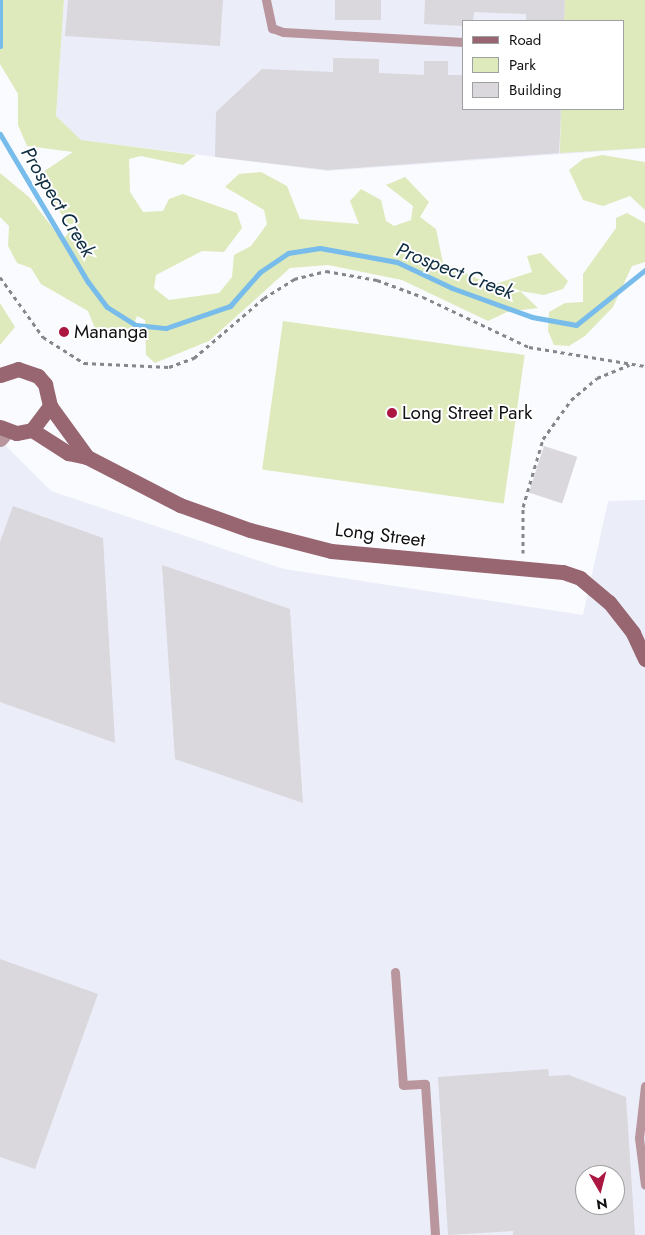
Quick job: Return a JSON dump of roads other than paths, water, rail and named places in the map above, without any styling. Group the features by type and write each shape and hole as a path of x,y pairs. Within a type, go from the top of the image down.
{"street":[{"name":"Long Street","path":"2,371 28,371 38,376 45,384 50,406 87,458"},
{"path":"2,432 32,430 50,406"},
{"name":"Long Street","path":"32,430 68,453 87,458 180,505 331,551 523,568 580,578 609,602 633,633 645,659"}],"lane":[{"path":"266,0 272,28 283,32 462,42"},
{"path":"395,972 403,1085 426,1084 436,1235"},
{"path":"645,1086 639,1138 645,1185"}],"waterway":[{"name":"Prospect Creek","path":"0,0 0,46"},
{"name":"Prospect Creek","path":"0,134 88,282 107,307 136,325 166,328 230,306 260,272 288,253 320,248 397,262 452,288 532,317 576,325 645,270"}],"place":[{"name":"Mananga","path":"64,332"},
{"name":"Long Street Park","path":"392,413"}]}
